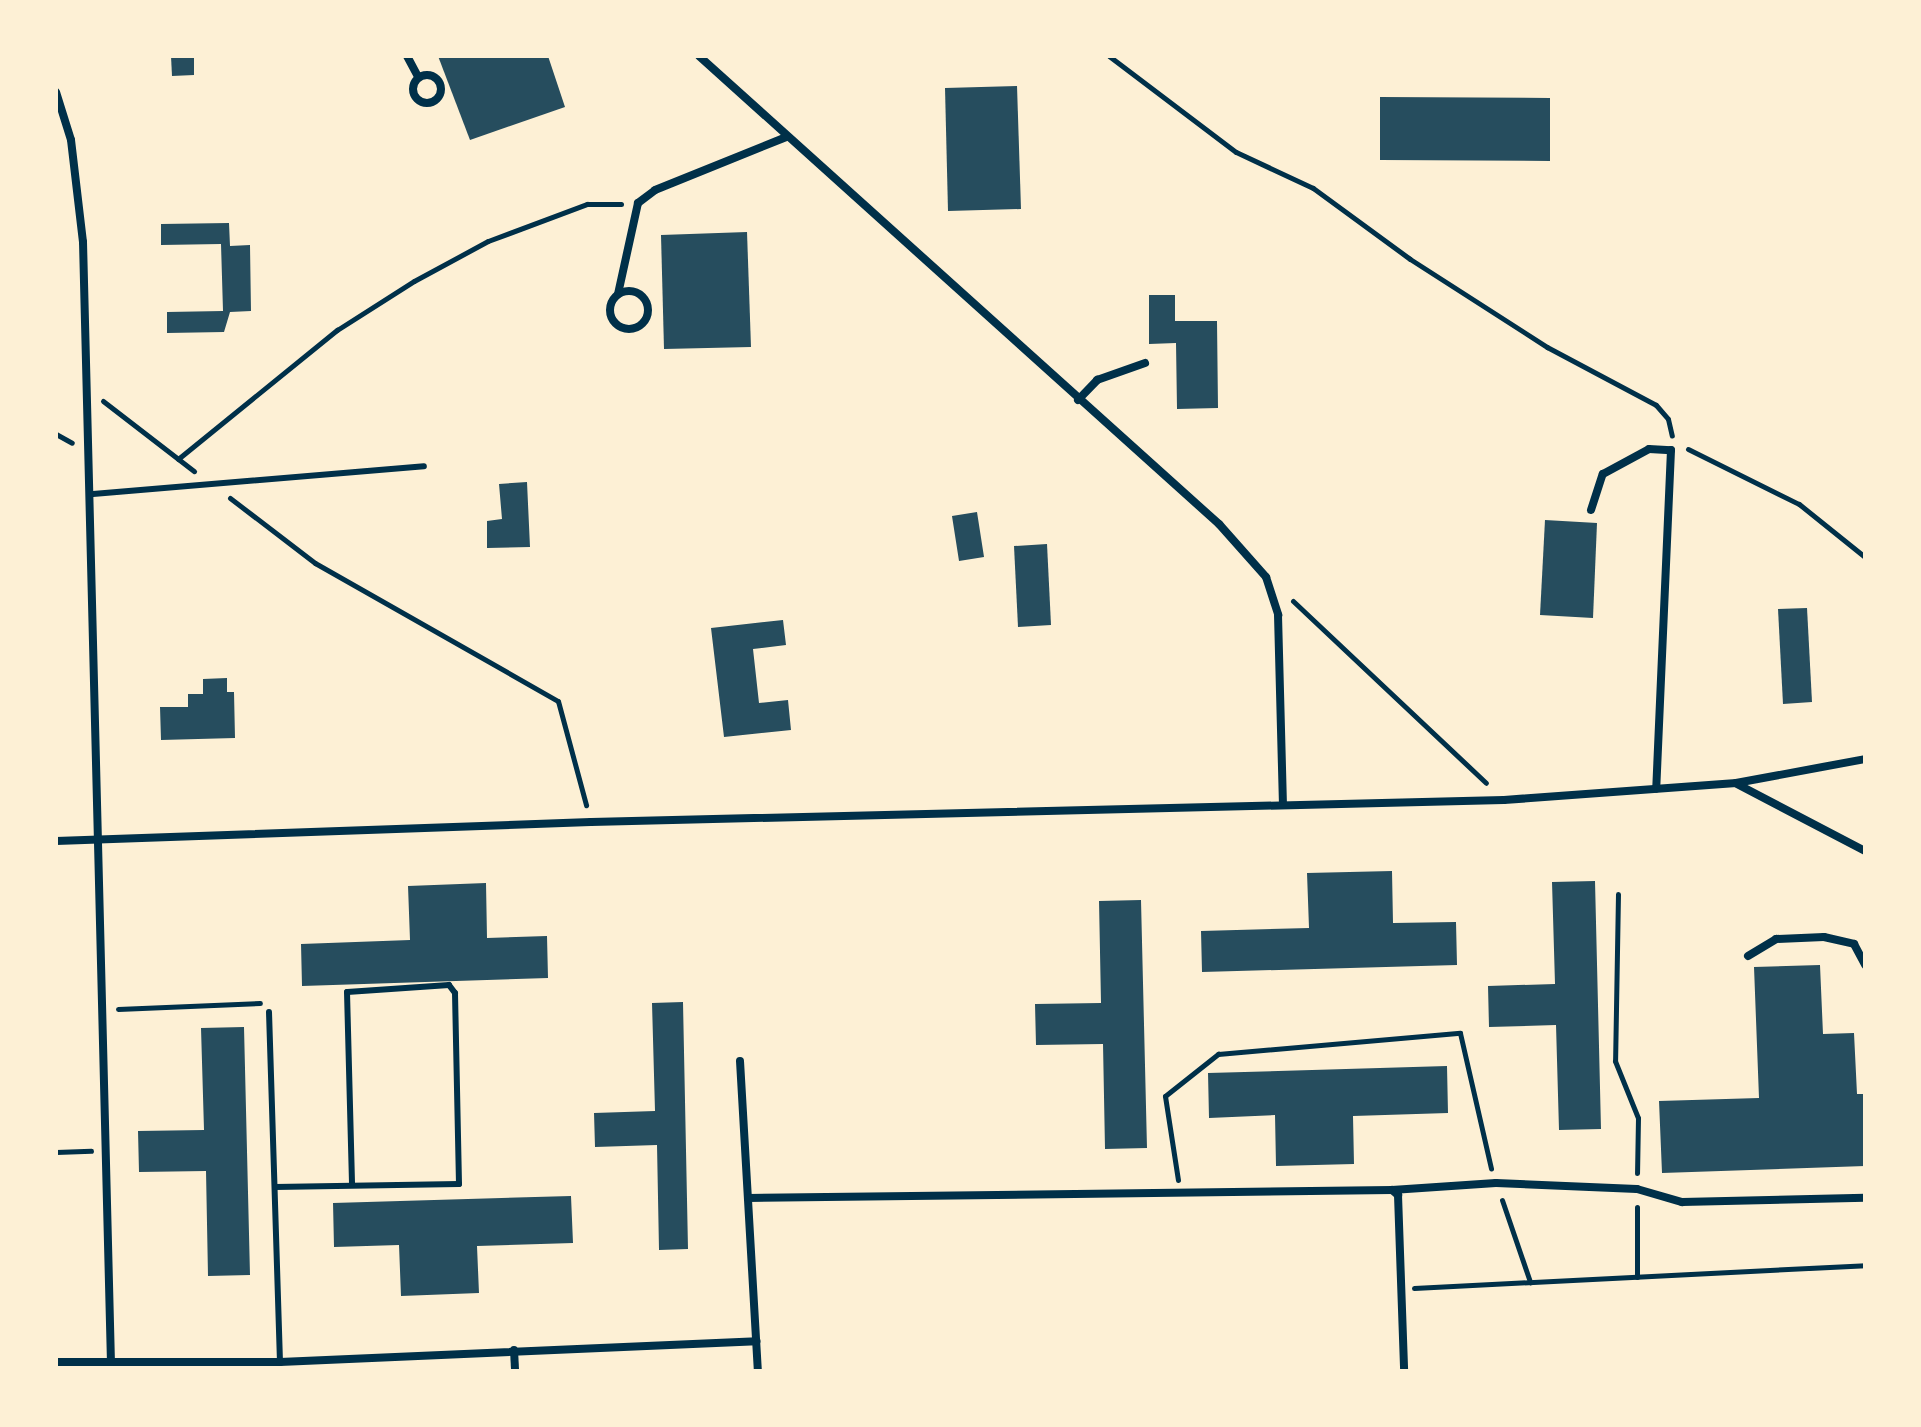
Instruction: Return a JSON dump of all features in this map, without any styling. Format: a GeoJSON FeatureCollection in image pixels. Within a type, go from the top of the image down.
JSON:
{"type":"FeatureCollection","features":[{"type":"Feature","properties":{"kind":"street"},"geometry":{"type":"LineString","coordinates":[[407,56],[418,77]]}},
{"type":"Feature","properties":{"kind":"street"},"geometry":{"type":"LineString","coordinates":[[699,56],[1219,524],[1266,577],[1278,615],[1283,802]]}},
{"type":"Feature","properties":{"kind":"street"},"geometry":{"type":"LineString","coordinates":[[56,92],[71,140],[83,242],[93,494],[95,840],[111,1361]]}},
{"type":"Feature","properties":{"kind":"street"},"geometry":{"type":"LineString","coordinates":[[618,294],[632,291],[645,300],[647,314],[639,327],[625,329],[612,321],[610,306],[618,294],[638,203],[655,190],[786,137]]}},
{"type":"Feature","properties":{"kind":"street"},"geometry":{"type":"LineString","coordinates":[[1078,400],[1097,380],[1145,363]]}},
{"type":"Feature","properties":{"kind":"street"},"geometry":{"type":"LineString","coordinates":[[1591,510],[1603,474],[1649,449],[1671,450],[1656,789]]}},
{"type":"Feature","properties":{"kind":"street"},"geometry":{"type":"LineString","coordinates":[[56,841],[1283,802],[1504,800],[1736,783],[1865,759]]}},
{"type":"Feature","properties":{"kind":"street"},"geometry":{"type":"LineString","coordinates":[[1736,783],[1865,851]]}},
{"type":"Feature","properties":{"kind":"street"},"geometry":{"type":"LineString","coordinates":[[1748,956],[1776,939],[1824,937],[1854,944],[1865,965]]}},
{"type":"Feature","properties":{"kind":"street"},"geometry":{"type":"LineString","coordinates":[[740,1061],[758,1371]]}},
{"type":"Feature","properties":{"kind":"street"},"geometry":{"type":"LineString","coordinates":[[748,1198],[1179,1190],[1392,1190],[1496,1183],[1637,1189],[1682,1202],[1865,1198]]}},
{"type":"Feature","properties":{"kind":"street"},"geometry":{"type":"LineString","coordinates":[[1392,1190],[1398,1195],[1404,1371]]}},
{"type":"Feature","properties":{"kind":"street"},"geometry":{"type":"LineString","coordinates":[[56,1362],[280,1362],[757,1341]]}},
{"type":"Feature","properties":{"kind":"street"},"geometry":{"type":"LineString","coordinates":[[514,1350],[515,1371]]}},
{"type":"Feature","properties":{"kind":"lane"},"geometry":{"type":"LineString","coordinates":[[93,494],[424,466]]}},
{"type":"Feature","properties":{"kind":"lane"},"geometry":{"type":"LineString","coordinates":[[275,1187],[459,1184],[455,993],[449,985],[347,992],[352,1185]]}},
{"type":"Feature","properties":{"kind":"lane"},"geometry":{"type":"LineString","coordinates":[[269,1012],[280,1362]]}},
{"type":"Feature","properties":{"kind":"path"},"geometry":{"type":"LineString","coordinates":[[1109,56],[1236,152],[1313,188],[1410,259],[1547,347],[1656,405],[1668,419],[1671,450],[1693,449],[1765,485],[1839,531],[1865,557]]}},
{"type":"Feature","properties":{"kind":"path"},"geometry":{"type":"LineString","coordinates":[[178,459],[337,330],[414,281],[488,241],[587,204],[638,203]]}},
{"type":"Feature","properties":{"kind":"path"},"geometry":{"type":"LineString","coordinates":[[88,390],[315,563],[558,701],[591,822]]}},
{"type":"Feature","properties":{"kind":"path"},"geometry":{"type":"LineString","coordinates":[[1266,577],[1504,800]]}},
{"type":"Feature","properties":{"kind":"path"},"geometry":{"type":"LineString","coordinates":[[1618,894],[1615,1061],[1638,1118],[1637,1277]]}},
{"type":"Feature","properties":{"kind":"path"},"geometry":{"type":"LineString","coordinates":[[101,1010],[255,1002],[269,1012]]}},
{"type":"Feature","properties":{"kind":"path"},"geometry":{"type":"LineString","coordinates":[[1179,1190],[1165,1096],[1218,1054],[1460,1033],[1480,1136],[1530,1282]]}},
{"type":"Feature","properties":{"kind":"path"},"geometry":{"type":"LineString","coordinates":[[56,1152],[106,1151]]}},
{"type":"Feature","properties":{"kind":"path"},"geometry":{"type":"LineString","coordinates":[[1401,1289],[1865,1265]]}},
{"type":"Feature","properties":{"kind":"building"},"geometry":{"type":"Polygon","coordinates":[[[171,56],[194,56],[194,75],[172,76],[171,56]]]}},
{"type":"Feature","properties":{"kind":"building"},"geometry":{"type":"Polygon","coordinates":[[[438,56],[548,56],[565,107],[470,140],[438,56]]]}},
{"type":"Feature","properties":{"kind":"building"},"geometry":{"type":"Polygon","coordinates":[[[1017,86],[1021,209],[948,211],[945,88],[1017,86]]]}},
{"type":"Feature","properties":{"kind":"building"},"geometry":{"type":"Polygon","coordinates":[[[1380,97],[1550,98],[1550,161],[1380,160],[1380,97]]]}},
{"type":"Feature","properties":{"kind":"building"},"geometry":{"type":"Polygon","coordinates":[[[229,223],[230,246],[250,245],[251,311],[230,312],[224,332],[167,333],[167,312],[223,311],[221,244],[161,245],[161,224],[229,223]]]}},
{"type":"Feature","properties":{"kind":"building"},"geometry":{"type":"Polygon","coordinates":[[[747,232],[751,347],[664,349],[661,235],[747,232]]]}},
{"type":"Feature","properties":{"kind":"building"},"geometry":{"type":"Polygon","coordinates":[[[1149,295],[1175,295],[1175,321],[1217,321],[1218,408],[1177,409],[1176,343],[1149,344],[1149,295]]]}},
{"type":"Feature","properties":{"kind":"building"},"geometry":{"type":"Polygon","coordinates":[[[527,482],[530,547],[487,548],[487,521],[502,519],[499,484],[527,482]]]}},
{"type":"Feature","properties":{"kind":"building"},"geometry":{"type":"Polygon","coordinates":[[[977,512],[984,557],[959,561],[952,516],[977,512]]]}},
{"type":"Feature","properties":{"kind":"building"},"geometry":{"type":"Polygon","coordinates":[[[1545,520],[1597,523],[1593,618],[1540,615],[1545,520]]]}},
{"type":"Feature","properties":{"kind":"building"},"geometry":{"type":"Polygon","coordinates":[[[1047,544],[1051,625],[1018,627],[1014,546],[1047,544]]]}},
{"type":"Feature","properties":{"kind":"building"},"geometry":{"type":"Polygon","coordinates":[[[1807,608],[1812,702],[1783,704],[1778,609],[1807,608]]]}},
{"type":"Feature","properties":{"kind":"building"},"geometry":{"type":"Polygon","coordinates":[[[783,620],[786,645],[753,649],[759,703],[788,700],[791,730],[724,737],[711,628],[783,620]]]}},
{"type":"Feature","properties":{"kind":"building"},"geometry":{"type":"Polygon","coordinates":[[[227,678],[227,692],[234,692],[235,738],[161,740],[160,707],[188,707],[188,694],[203,694],[203,679],[227,678]]]}},
{"type":"Feature","properties":{"kind":"building"},"geometry":{"type":"Polygon","coordinates":[[[1392,871],[1393,923],[1456,922],[1457,965],[1202,972],[1201,931],[1309,928],[1307,873],[1392,871]]]}},
{"type":"Feature","properties":{"kind":"building"},"geometry":{"type":"Polygon","coordinates":[[[1595,881],[1601,1129],[1559,1130],[1556,1025],[1489,1027],[1488,986],[1555,984],[1552,882],[1595,881]]]}},
{"type":"Feature","properties":{"kind":"building"},"geometry":{"type":"Polygon","coordinates":[[[486,883],[487,938],[547,936],[548,978],[302,986],[301,944],[410,940],[408,886],[486,883]]]}},
{"type":"Feature","properties":{"kind":"building"},"geometry":{"type":"Polygon","coordinates":[[[1141,900],[1147,1148],[1105,1149],[1103,1044],[1036,1045],[1035,1004],[1101,1003],[1099,901],[1141,900]]]}},
{"type":"Feature","properties":{"kind":"building"},"geometry":{"type":"Polygon","coordinates":[[[1820,965],[1823,1034],[1854,1033],[1857,1094],[1865,1094],[1865,1166],[1662,1173],[1659,1101],[1759,1098],[1754,967],[1820,965]]]}},
{"type":"Feature","properties":{"kind":"building"},"geometry":{"type":"Polygon","coordinates":[[[683,1002],[688,1249],[659,1250],[657,1145],[595,1147],[594,1113],[655,1111],[652,1003],[683,1002]]]}},
{"type":"Feature","properties":{"kind":"building"},"geometry":{"type":"Polygon","coordinates":[[[244,1027],[250,1275],[208,1276],[206,1171],[139,1172],[138,1131],[204,1130],[201,1028],[244,1027]]]}},
{"type":"Feature","properties":{"kind":"building"},"geometry":{"type":"Polygon","coordinates":[[[1447,1066],[1448,1113],[1353,1116],[1354,1164],[1276,1166],[1275,1115],[1209,1118],[1208,1073],[1447,1066]]]}},
{"type":"Feature","properties":{"kind":"building"},"geometry":{"type":"Polygon","coordinates":[[[571,1196],[573,1243],[477,1246],[479,1293],[401,1296],[399,1245],[334,1247],[333,1203],[571,1196]]]}}]}
